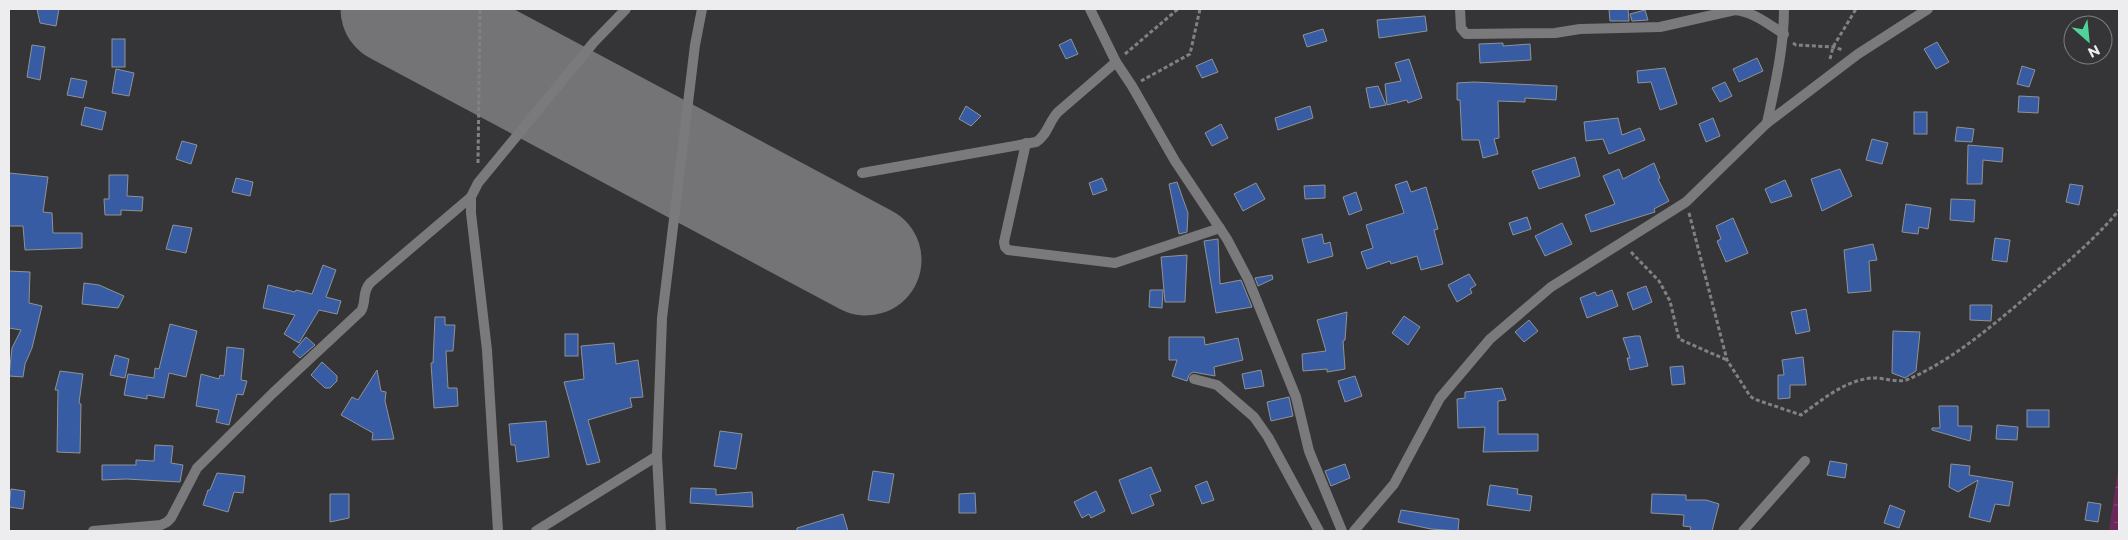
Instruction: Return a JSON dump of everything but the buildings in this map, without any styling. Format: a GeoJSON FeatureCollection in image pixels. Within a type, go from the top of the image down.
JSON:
{"type":"FeatureCollection","features":[{"type":"Feature","properties":{"kind":"street"},"geometry":{"type":"LineString","coordinates":[[93,531],[161,525],[167,522],[171,518],[197,468],[273,392],[361,311],[364,291],[370,284],[471,197],[478,183],[594,42],[626,9]]}},
{"type":"Feature","properties":{"kind":"street"},"geometry":{"type":"LineString","coordinates":[[662,531],[657,456],[662,318],[695,45],[702,9]]}},
{"type":"Feature","properties":{"kind":"street"},"geometry":{"type":"LineString","coordinates":[[1090,9],[1116,62],[1175,160],[1220,228],[1248,279],[1296,397],[1309,451],[1342,531]]}},
{"type":"Feature","properties":{"kind":"street"},"geometry":{"type":"LineString","coordinates":[[1460,9],[1461,28],[1466,34],[1555,33],[1580,29],[1660,27],[1735,10],[1753,14],[1784,34]]}},
{"type":"Feature","properties":{"kind":"street"},"geometry":{"type":"LineString","coordinates":[[1767,123],[1784,34],[1784,9]]}},
{"type":"Feature","properties":{"kind":"street"},"geometry":{"type":"LineString","coordinates":[[1354,531],[1394,484],[1440,398],[1483,346],[1551,287],[1686,202],[1767,123],[1858,54],[1928,9]]}},
{"type":"Feature","properties":{"kind":"street"},"geometry":{"type":"LineString","coordinates":[[862,173],[1040,140],[1058,112],[1116,62]]}},
{"type":"Feature","properties":{"kind":"street"},"geometry":{"type":"LineString","coordinates":[[1026,143],[1004,242],[1005,248],[1008,250],[1116,263],[1220,228]]}},
{"type":"Feature","properties":{"kind":"street"},"geometry":{"type":"LineString","coordinates":[[471,197],[471,213],[487,350],[498,531]]}},
{"type":"Feature","properties":{"kind":"street"},"geometry":{"type":"LineString","coordinates":[[1194,379],[1217,385],[1254,417],[1268,437],[1319,531]]}},
{"type":"Feature","properties":{"kind":"street"},"geometry":{"type":"LineString","coordinates":[[536,531],[657,456]]}},
{"type":"Feature","properties":{"kind":"street"},"geometry":{"type":"LineString","coordinates":[[1743,531],[1806,461]]}},
{"type":"Feature","properties":{"kind":"path"},"geometry":{"type":"LineString","coordinates":[[478,183],[480,9]]}},
{"type":"Feature","properties":{"kind":"path"},"geometry":{"type":"LineString","coordinates":[[1116,62],[1178,9]]}},
{"type":"Feature","properties":{"kind":"path"},"geometry":{"type":"LineString","coordinates":[[1132,86],[1190,54],[1200,9]]}},
{"type":"Feature","properties":{"kind":"path"},"geometry":{"type":"LineString","coordinates":[[1817,84],[1828,67],[1833,47],[1856,9]]}},
{"type":"Feature","properties":{"kind":"path"},"geometry":{"type":"LineString","coordinates":[[1784,34],[1796,45],[1833,47],[1858,54]]}},
{"type":"Feature","properties":{"kind":"path"},"geometry":{"type":"LineString","coordinates":[[1686,202],[1727,360],[1750,396],[1754,399],[1801,415],[1837,390],[1855,381],[1872,378],[1906,380],[1923,372],[1990,328],[2086,246],[2100,233],[2119,210]]}},
{"type":"Feature","properties":{"kind":"path"},"geometry":{"type":"LineString","coordinates":[[1622,242],[1659,281],[1670,301],[1679,339],[1727,360]]}},
{"type":"Feature","properties":{"kind":"green space"},"geometry":{"type":"Polygon","coordinates":[[[2119,463],[2119,531],[2109,531],[2119,463]]]}},
{"type":"Feature","properties":{"kind":"runway"},"geometry":{"type":"LineString","coordinates":[[396,9],[866,260]]}}]}
